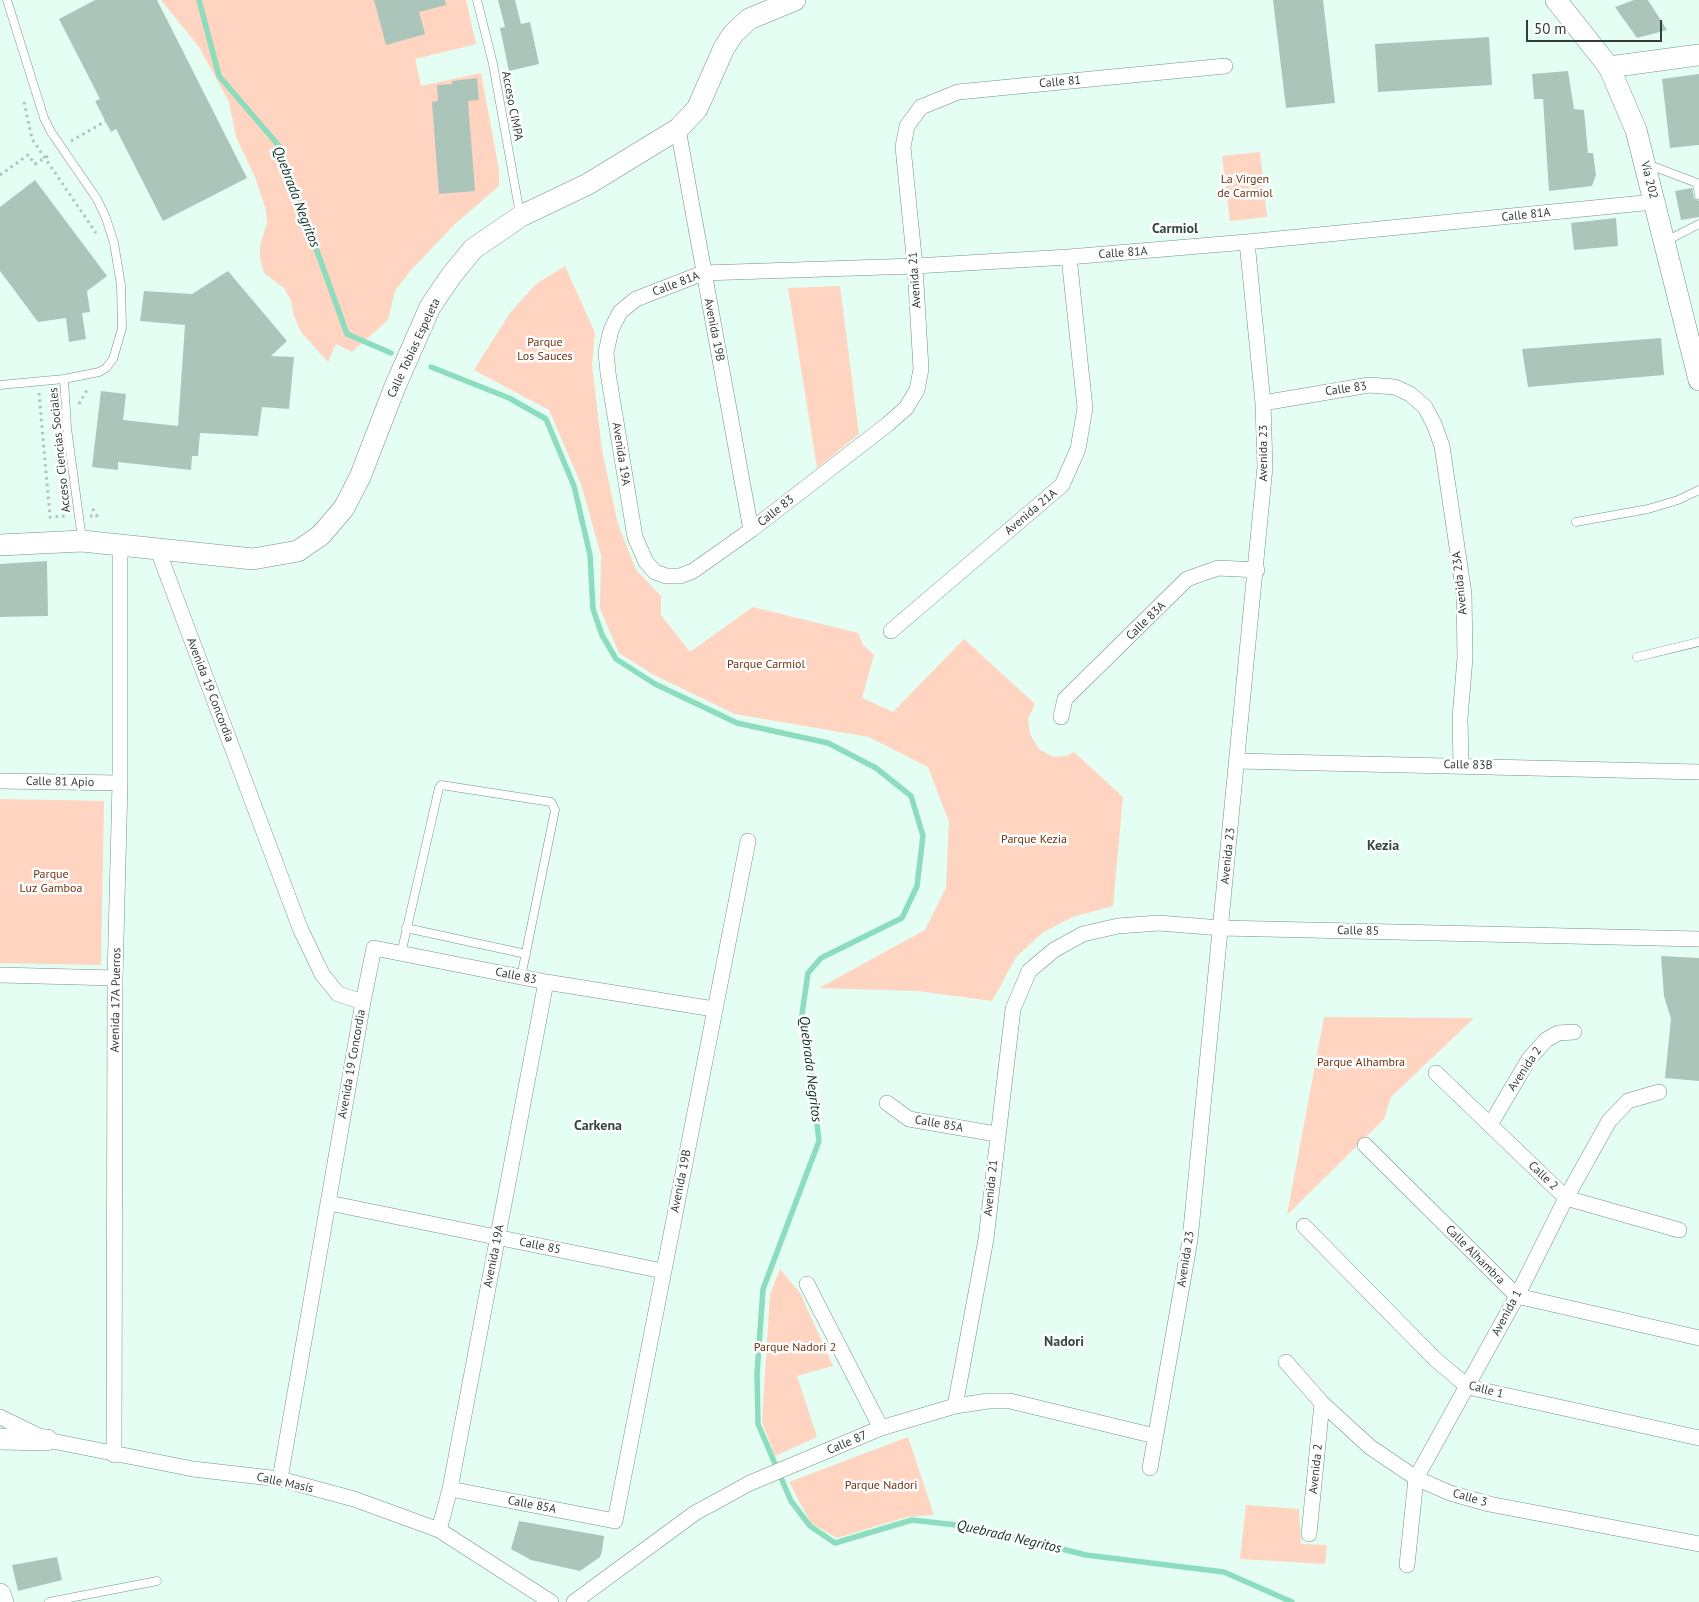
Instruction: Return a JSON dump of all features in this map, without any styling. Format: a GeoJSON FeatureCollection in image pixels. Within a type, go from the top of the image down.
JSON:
{"type":"FeatureCollection","features":[{"type":"Feature","properties":{"kind":"street","name":"Calle Tobías Espeleta"},"geometry":{"type":"LineString","coordinates":[[0,544],[82,541],[253,559],[298,550],[320,535],[344,508],[360,477],[394,389],[430,307],[451,276],[474,249],[520,216],[588,184],[678,129],[697,109],[732,34],[749,19],[795,0]]}},
{"type":"Feature","properties":{"kind":"street","name":"Vía 202"},"geometry":{"type":"LineString","coordinates":[[1556,0],[1609,67],[1636,130],[1699,380]]}},
{"type":"Feature","properties":{"kind":"street"},"geometry":{"type":"LineString","coordinates":[[1609,67],[1699,55]]}},
{"type":"Feature","properties":{"kind":"street","name":"Calle 81"},"geometry":{"type":"LineString","coordinates":[[907,126],[920,107],[958,92],[1225,66]]}},
{"type":"Feature","properties":{"kind":"street","name":"Avenida 21"},"geometry":{"type":"LineString","coordinates":[[888,424],[906,408],[917,390],[921,369],[903,147],[907,126]]}},
{"type":"Feature","properties":{"kind":"street","name":"Avenida 19B"},"geometry":{"type":"LineString","coordinates":[[678,129],[751,530]]}},
{"type":"Feature","properties":{"kind":"street","name":"Calle 81A"},"geometry":{"type":"LineString","coordinates":[[611,330],[620,312],[636,299],[703,273],[914,266],[1069,257],[1247,242],[1654,202]]}},
{"type":"Feature","properties":{"kind":"street","name":"Avenida 23"},"geometry":{"type":"LineString","coordinates":[[1150,1468],[1190,1240],[1257,570],[1265,467],[1263,403],[1247,242]]}},
{"type":"Feature","properties":{"kind":"street","name":"Avenida 21A"},"geometry":{"type":"LineString","coordinates":[[891,631],[1062,485],[1078,449],[1084,408],[1069,257]]}},
{"type":"Feature","properties":{"kind":"street","name":"Avenida 19A"},"geometry":{"type":"LineString","coordinates":[[611,330],[606,352],[608,374],[635,537],[646,562],[655,572]]}},
{"type":"Feature","properties":{"kind":"street","name":"Calle 83"},"geometry":{"type":"LineString","coordinates":[[1263,403],[1369,385],[1395,387],[1410,394],[1425,407]]}},
{"type":"Feature","properties":{"kind":"street","name":"Avenida 23A"},"geometry":{"type":"LineString","coordinates":[[1425,407],[1442,446],[1464,594],[1465,658],[1460,718],[1461,765]]}},
{"type":"Feature","properties":{"kind":"street","name":"Calle 83"},"geometry":{"type":"LineString","coordinates":[[655,572],[666,576],[680,576],[693,571],[751,530],[888,424]]}},
{"type":"Feature","properties":{"kind":"street","name":"Avenida 17A Puerros"},"geometry":{"type":"LineString","coordinates":[[114,1455],[116,978],[120,783],[120,546]]}},
{"type":"Feature","properties":{"kind":"street","name":"Avenida 19 Concordia"},"geometry":{"type":"LineString","coordinates":[[157,548],[300,928],[322,974],[338,994],[363,1002],[280,1479]]}},
{"type":"Feature","properties":{"kind":"street","name":"Calle 83A"},"geometry":{"type":"LineString","coordinates":[[1061,717],[1065,699],[1187,579],[1218,568],[1257,570]]}},
{"type":"Feature","properties":{"kind":"street","name":"Calle 83B"},"geometry":{"type":"LineString","coordinates":[[1237,761],[1699,772]]}},
{"type":"Feature","properties":{"kind":"street","name":"Calle 81 Apio"},"geometry":{"type":"LineString","coordinates":[[0,780],[120,783]]}},
{"type":"Feature","properties":{"kind":"street","name":"Avenida 19B"},"geometry":{"type":"LineString","coordinates":[[615,1521],[748,841]]}},
{"type":"Feature","properties":{"kind":"street","name":"Calle 85"},"geometry":{"type":"LineString","coordinates":[[1029,971],[1054,950],[1083,934],[1118,926],[1159,923],[1221,928],[1699,940]]}},
{"type":"Feature","properties":{"kind":"street","name":"Calle 83"},"geometry":{"type":"LineString","coordinates":[[363,1002],[374,948],[546,982],[714,1009]]}},
{"type":"Feature","properties":{"kind":"street","name":"Avenida 21"},"geometry":{"type":"LineString","coordinates":[[955,1406],[986,1239],[996,1134],[1013,1009],[1029,971]]}},
{"type":"Feature","properties":{"kind":"street"},"geometry":{"type":"LineString","coordinates":[[0,975],[116,978]]}},
{"type":"Feature","properties":{"kind":"street","name":"Avenida 19A"},"geometry":{"type":"LineString","coordinates":[[439,1530],[450,1489],[546,982]]}},
{"type":"Feature","properties":{"kind":"street","name":"Avenida 2"},"geometry":{"type":"LineString","coordinates":[[1490,1125],[1529,1059],[1546,1040],[1558,1033],[1574,1032]]}},
{"type":"Feature","properties":{"kind":"street","name":"Calle 2"},"geometry":{"type":"LineString","coordinates":[[1436,1073],[1566,1198],[1679,1230]]}},
{"type":"Feature","properties":{"kind":"street","name":"Avenida 1"},"geometry":{"type":"LineString","coordinates":[[1407,1565],[1416,1478],[1468,1387],[1517,1296],[1566,1198],[1609,1121],[1628,1101],[1659,1092]]}},
{"type":"Feature","properties":{"kind":"street","name":"Calle 85A"},"geometry":{"type":"LineString","coordinates":[[887,1103],[909,1119],[996,1134]]}},
{"type":"Feature","properties":{"kind":"street","name":"Calle Alhambra"},"geometry":{"type":"LineString","coordinates":[[1365,1145],[1517,1296]]}},
{"type":"Feature","properties":{"kind":"street","name":"Calle 85"},"geometry":{"type":"LineString","coordinates":[[328,1203],[663,1271]]}},
{"type":"Feature","properties":{"kind":"street","name":"Calle 1"},"geometry":{"type":"LineString","coordinates":[[1304,1226],[1435,1359],[1468,1387],[1699,1438]]}},
{"type":"Feature","properties":{"kind":"street"},"geometry":{"type":"LineString","coordinates":[[807,1284],[881,1428]]}},
{"type":"Feature","properties":{"kind":"street"},"geometry":{"type":"LineString","coordinates":[[1517,1296],[1699,1338]]}},
{"type":"Feature","properties":{"kind":"street","name":"Calle 3"},"geometry":{"type":"LineString","coordinates":[[1286,1362],[1322,1403],[1370,1447],[1416,1478],[1450,1493],[1489,1504],[1699,1544]]}},
{"type":"Feature","properties":{"kind":"street","name":"Calle 87"},"geometry":{"type":"LineString","coordinates":[[574,1602],[695,1513],[750,1483],[881,1428],[955,1406],[988,1400],[1010,1401],[1155,1436]]}},
{"type":"Feature","properties":{"kind":"street","name":"Avenida 2"},"geometry":{"type":"LineString","coordinates":[[1309,1534],[1322,1403]]}},
{"type":"Feature","properties":{"kind":"street","name":"Calle Masís"},"geometry":{"type":"LineString","coordinates":[[0,1417],[47,1440],[114,1455],[193,1469],[280,1479],[354,1500],[439,1530],[551,1602]]}},
{"type":"Feature","properties":{"kind":"street"},"geometry":{"type":"LineString","coordinates":[[0,1439],[47,1440]]}},
{"type":"Feature","properties":{"kind":"street","name":"Calle 85A"},"geometry":{"type":"LineString","coordinates":[[450,1489],[615,1521]]}},
{"type":"Feature","properties":{"kind":"street"},"geometry":{"type":"LineString","coordinates":[[0,1594],[3,1602]]}},
{"type":"Feature","properties":{"kind":"lane","name":"Acceso Ciencias Sociales"},"geometry":{"type":"LineString","coordinates":[[7,0],[44,118],[51,132],[97,199],[106,218],[114,244],[123,306],[118,346],[106,368],[90,375],[64,379],[67,428],[82,541]]}},
{"type":"Feature","properties":{"kind":"lane","name":"Acceso CIMPA"},"geometry":{"type":"LineString","coordinates":[[477,0],[493,64],[520,216]]}},
{"type":"Feature","properties":{"kind":"lane"},"geometry":{"type":"LineString","coordinates":[[1644,163],[1697,183],[1699,195]]}},
{"type":"Feature","properties":{"kind":"lane"},"geometry":{"type":"LineString","coordinates":[[1664,242],[1699,224]]}},
{"type":"Feature","properties":{"kind":"lane"},"geometry":{"type":"LineString","coordinates":[[0,385],[64,379]]}},
{"type":"Feature","properties":{"kind":"lane"},"geometry":{"type":"LineString","coordinates":[[1576,522],[1648,509],[1678,500],[1699,490]]}},
{"type":"Feature","properties":{"kind":"lane"},"geometry":{"type":"LineString","coordinates":[[1637,657],[1699,642]]}},
{"type":"Feature","properties":{"kind":"lane"},"geometry":{"type":"LineString","coordinates":[[401,954],[441,785],[551,802],[555,810],[521,977]]}},
{"type":"Feature","properties":{"kind":"lane"},"geometry":{"type":"LineString","coordinates":[[406,928],[526,954]]}},
{"type":"Feature","properties":{"kind":"lane"},"geometry":{"type":"LineString","coordinates":[[49,1602],[157,1581]]}},
{"type":"Feature","properties":{"kind":"path"},"geometry":{"type":"LineString","coordinates":[[78,148],[74,140],[106,121]]}},
{"type":"Feature","properties":{"kind":"path"},"geometry":{"type":"LineString","coordinates":[[0,175],[28,155],[35,164],[62,146]]}},
{"type":"Feature","properties":{"kind":"path"},"geometry":{"type":"LineString","coordinates":[[45,158],[98,237]]}},
{"type":"Feature","properties":{"kind":"path"},"geometry":{"type":"LineString","coordinates":[[39,381],[50,517],[97,516],[88,500]]}},
{"type":"Feature","properties":{"kind":"path"},"geometry":{"type":"LineString","coordinates":[[79,413],[81,398],[91,386]]}},
{"type":"Feature","properties":{"kind":"green space"},"geometry":{"type":"Polygon","coordinates":[[[161,0],[466,0],[476,44],[415,59],[421,86],[481,73],[499,170],[499,186],[455,224],[411,270],[395,291],[388,320],[352,352],[336,344],[328,362],[301,332],[294,316],[291,301],[284,288],[264,273],[260,258],[260,246],[267,223],[266,210],[255,177],[236,137],[229,102],[199,47],[161,0]]]}},
{"type":"Feature","properties":{"kind":"green space","name":"La Virgen de Carmiol"},"geometry":{"type":"Polygon","coordinates":[[[1260,152],[1267,217],[1230,221],[1222,156],[1260,152]]]}},
{"type":"Feature","properties":{"kind":"green space"},"geometry":{"type":"Polygon","coordinates":[[[565,266],[595,333],[592,365],[602,450],[618,524],[636,570],[661,596],[661,615],[690,652],[753,607],[858,633],[863,645],[874,655],[862,698],[893,712],[964,639],[1035,704],[1028,719],[1030,734],[1039,749],[1053,757],[1066,756],[1074,752],[1123,797],[1113,906],[1072,917],[1042,933],[1016,957],[992,1001],[918,991],[819,988],[925,930],[946,888],[949,822],[928,767],[869,737],[735,714],[654,675],[619,653],[600,609],[601,555],[581,484],[549,410],[474,370],[510,313],[536,284],[565,266]]]}},
{"type":"Feature","properties":{"kind":"green space"},"geometry":{"type":"Polygon","coordinates":[[[840,286],[859,434],[817,468],[788,288],[840,286]]]}},
{"type":"Feature","properties":{"kind":"green space","name":"Parque Luz Gamboa"},"geometry":{"type":"Polygon","coordinates":[[[0,799],[104,801],[101,965],[0,963],[0,799]]]}},
{"type":"Feature","properties":{"kind":"green space","name":"Parque Alhambra"},"geometry":{"type":"Polygon","coordinates":[[[1324,1017],[1474,1018],[1391,1097],[1384,1119],[1287,1215],[1324,1017]]]}},
{"type":"Feature","properties":{"kind":"green space","name":"Parque Nadori 2"},"geometry":{"type":"Polygon","coordinates":[[[780,1269],[800,1293],[833,1366],[797,1376],[817,1437],[775,1456],[762,1422],[770,1294],[780,1269]]]}},
{"type":"Feature","properties":{"kind":"green space","name":"Parque Nadori"},"geometry":{"type":"Polygon","coordinates":[[[908,1437],[934,1515],[907,1517],[837,1538],[811,1523],[789,1482],[908,1437]]]}},
{"type":"Feature","properties":{"kind":"green space"},"geometry":{"type":"Polygon","coordinates":[[[1246,1505],[1299,1509],[1301,1544],[1327,1545],[1325,1564],[1240,1559],[1246,1505]]]}},
{"type":"Feature","properties":{"kind":"building"},"geometry":{"type":"Polygon","coordinates":[[[95,0],[157,0],[247,178],[163,221],[116,129],[111,132],[95,101],[100,99],[59,19],[95,0]]]}},
{"type":"Feature","properties":{"kind":"building"},"geometry":{"type":"Polygon","coordinates":[[[374,0],[445,0],[446,5],[419,12],[425,34],[386,45],[374,0]]]}},
{"type":"Feature","properties":{"kind":"building"},"geometry":{"type":"Polygon","coordinates":[[[498,0],[515,0],[521,24],[530,22],[539,64],[509,71],[500,28],[505,27],[498,0]]]}},
{"type":"Feature","properties":{"kind":"building"},"geometry":{"type":"Polygon","coordinates":[[[1273,0],[1323,0],[1335,103],[1286,108],[1273,0]]]}},
{"type":"Feature","properties":{"kind":"building"},"geometry":{"type":"Polygon","coordinates":[[[1634,0],[1648,0],[1667,30],[1637,38],[1615,7],[1634,0]]]}},
{"type":"Feature","properties":{"kind":"building"},"geometry":{"type":"Polygon","coordinates":[[[1489,37],[1492,85],[1378,92],[1375,44],[1489,37]]]}},
{"type":"Feature","properties":{"kind":"building"},"geometry":{"type":"Polygon","coordinates":[[[1568,71],[1574,109],[1584,110],[1588,153],[1593,153],[1596,175],[1592,186],[1549,191],[1543,99],[1534,99],[1532,74],[1568,71]]]}},
{"type":"Feature","properties":{"kind":"building"},"geometry":{"type":"Polygon","coordinates":[[[1699,74],[1699,145],[1670,148],[1662,79],[1699,74]]]}},
{"type":"Feature","properties":{"kind":"building"},"geometry":{"type":"Polygon","coordinates":[[[477,78],[479,100],[468,101],[475,191],[439,194],[432,102],[438,101],[437,85],[452,84],[452,81],[477,78]]]}},
{"type":"Feature","properties":{"kind":"building"},"geometry":{"type":"Polygon","coordinates":[[[35,180],[107,276],[87,291],[90,312],[82,313],[86,339],[69,342],[66,318],[38,322],[0,271],[0,207],[35,180]]]}},
{"type":"Feature","properties":{"kind":"building"},"geometry":{"type":"Polygon","coordinates":[[[1692,188],[1694,198],[1699,201],[1699,217],[1681,220],[1675,191],[1692,188]]]}},
{"type":"Feature","properties":{"kind":"building"},"geometry":{"type":"Polygon","coordinates":[[[1616,218],[1618,246],[1574,250],[1571,223],[1616,218]]]}},
{"type":"Feature","properties":{"kind":"building"},"geometry":{"type":"Polygon","coordinates":[[[228,271],[287,341],[271,356],[294,357],[289,409],[262,407],[258,436],[200,433],[198,456],[192,456],[191,470],[118,462],[118,470],[92,467],[101,391],[126,394],[123,420],[178,426],[185,325],[140,321],[144,291],[192,294],[228,271]]]}},
{"type":"Feature","properties":{"kind":"building"},"geometry":{"type":"Polygon","coordinates":[[[1661,338],[1664,375],[1528,387],[1522,349],[1661,338]]]}},
{"type":"Feature","properties":{"kind":"building"},"geometry":{"type":"Polygon","coordinates":[[[47,561],[48,616],[0,617],[0,564],[47,561]]]}},
{"type":"Feature","properties":{"kind":"building"},"geometry":{"type":"Polygon","coordinates":[[[1661,956],[1699,958],[1699,1081],[1665,1078],[1671,1019],[1664,996],[1661,956]]]}},
{"type":"Feature","properties":{"kind":"building"},"geometry":{"type":"Polygon","coordinates":[[[519,1521],[604,1536],[600,1557],[580,1571],[531,1560],[511,1549],[519,1521]]]}},
{"type":"Feature","properties":{"kind":"building"},"geometry":{"type":"Polygon","coordinates":[[[57,1557],[62,1580],[18,1591],[12,1565],[57,1557]]]}},
{"type":"Feature","properties":{"kind":"waterway","name":"Quebrada Negritos"},"geometry":{"type":"LineString","coordinates":[[199,0],[219,76],[279,146],[347,334],[391,353]]}},
{"type":"Feature","properties":{"kind":"waterway","name":"Quebrada Negritos"},"geometry":{"type":"LineString","coordinates":[[431,367],[509,398],[546,419],[574,486],[590,555],[593,609],[602,635],[616,659],[655,684],[737,723],[828,743],[876,768],[911,796],[923,836],[917,886],[902,918],[821,958],[808,973],[802,1014],[807,1039],[819,1141],[763,1289],[757,1374],[758,1424],[791,1501],[810,1526],[835,1543],[912,1520],[974,1527],[1086,1555],[1224,1572],[1292,1602]]}},
{"type":"Feature","properties":{"kind":"district","name":"Carmiol"},"geometry":{"type":"Point","coordinates":[1175,229]}},
{"type":"Feature","properties":{"kind":"district","name":"Kezia"},"geometry":{"type":"Point","coordinates":[1383,846]}},
{"type":"Feature","properties":{"kind":"district","name":"Carkena"},"geometry":{"type":"Point","coordinates":[598,1126]}},
{"type":"Feature","properties":{"kind":"district","name":"Nadori"},"geometry":{"type":"Point","coordinates":[1064,1342]}},
{"type":"Feature","properties":{"kind":"park label","name":"Parque Los Sauces"},"geometry":{"type":"Point","coordinates":[545,350]}},
{"type":"Feature","properties":{"kind":"park label","name":"Parque Carmiol"},"geometry":{"type":"Point","coordinates":[766,665]}},
{"type":"Feature","properties":{"kind":"park label","name":"Parque Kezia"},"geometry":{"type":"Point","coordinates":[1034,840]}}]}
